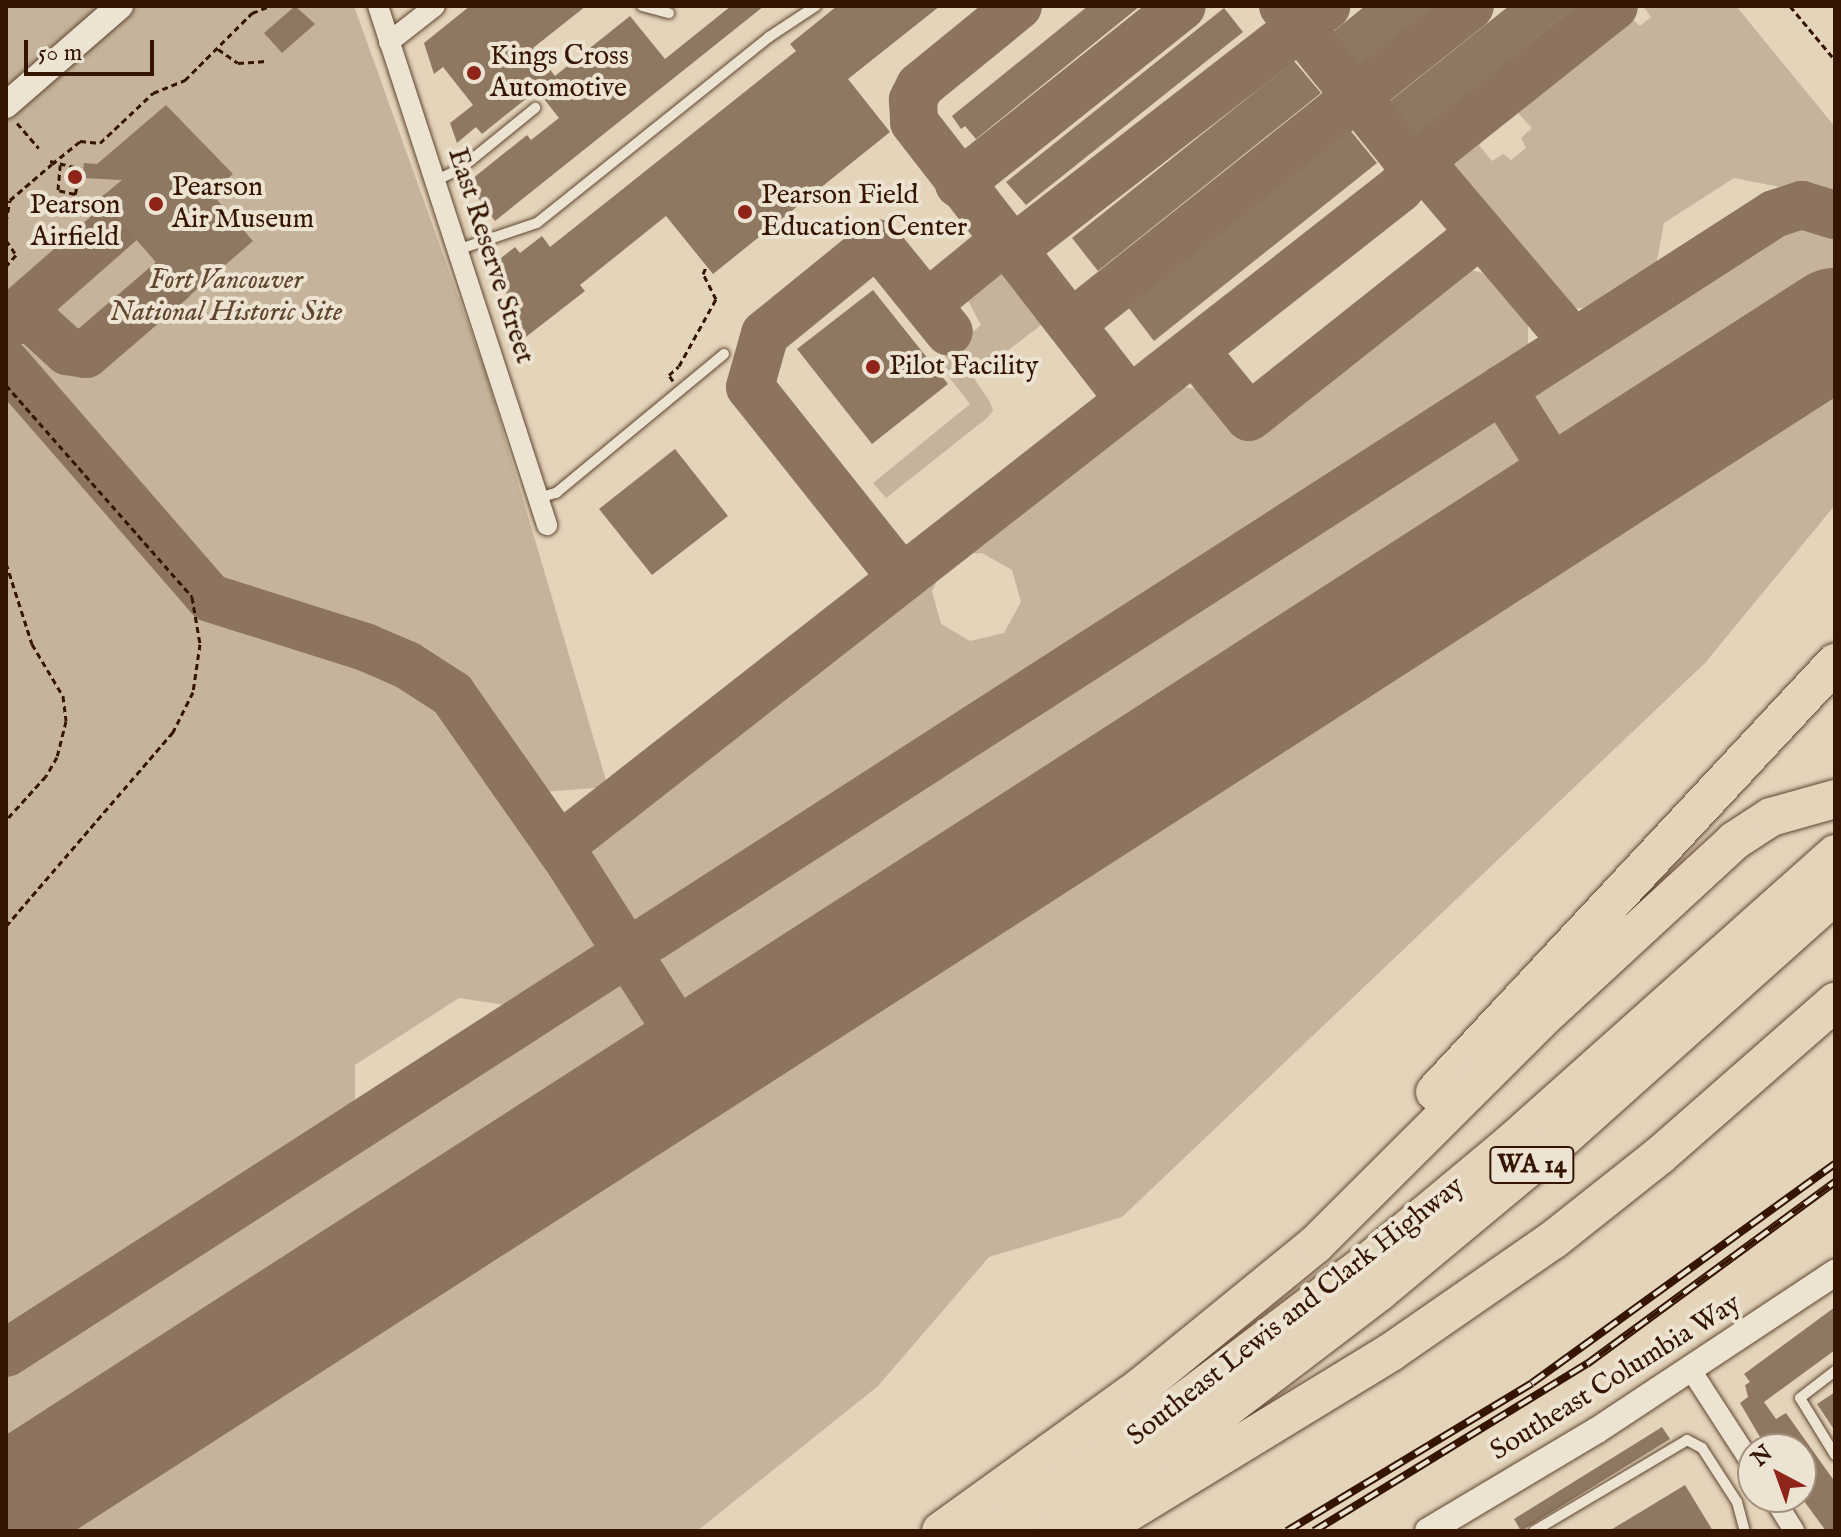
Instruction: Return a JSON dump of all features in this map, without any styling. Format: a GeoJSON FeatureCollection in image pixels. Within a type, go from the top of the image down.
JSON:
{"type":"FeatureCollection","features":[{"type":"Feature","properties":{"kind":"highway"},"geometry":{"type":"LineString","coordinates":[[1208,1332],[1306,1235],[1835,663]]}},
{"type":"Feature","properties":{"kind":"highway"},"geometry":{"type":"LineString","coordinates":[[941,1531],[1043,1460],[1208,1332],[1357,1207],[1549,1012],[1734,841],[1771,817],[1835,799]]}},
{"type":"Feature","properties":{"kind":"highway","name":"Southeast Lewis and Clark Highway"},"geometry":{"type":"LineString","coordinates":[[995,1531],[1167,1414],[1367,1263],[1831,871]]}},
{"type":"Feature","properties":{"kind":"highway","name":"Southeast Lewis and Clark Highway"},"geometry":{"type":"LineString","coordinates":[[1051,1531],[1215,1417],[1390,1283],[1553,1147],[1831,871]]}},
{"type":"Feature","properties":{"kind":"highway"},"geometry":{"type":"LineString","coordinates":[[1098,1531],[1391,1352],[1529,1257],[1659,1156],[1835,1002]]}},
{"type":"Feature","properties":{"kind":"street"},"geometry":{"type":"LineString","coordinates":[[10,113],[120,6]]}},
{"type":"Feature","properties":{"kind":"street","name":"East Reserve Street"},"geometry":{"type":"LineString","coordinates":[[378,6],[460,249],[547,525]]}},
{"type":"Feature","properties":{"kind":"street"},"geometry":{"type":"LineString","coordinates":[[389,42],[435,6]]}},
{"type":"Feature","properties":{"kind":"street","name":"Southeast Columbia Way"},"geometry":{"type":"LineString","coordinates":[[1428,1531],[1691,1370],[1835,1273]]}},
{"type":"Feature","properties":{"kind":"street"},"geometry":{"type":"LineString","coordinates":[[1691,1370],[1737,1441]]}},
{"type":"Feature","properties":{"kind":"street"},"geometry":{"type":"LineString","coordinates":[[1783,1513],[1794,1531]]}},
{"type":"Feature","properties":{"kind":"lane"},"geometry":{"type":"LineString","coordinates":[[642,6],[669,13]]}},
{"type":"Feature","properties":{"kind":"lane"},"geometry":{"type":"LineString","coordinates":[[460,249],[537,223],[769,37],[816,6]]}},
{"type":"Feature","properties":{"kind":"lane"},"geometry":{"type":"LineString","coordinates":[[437,180],[460,169],[535,108]]}},
{"type":"Feature","properties":{"kind":"lane"},"geometry":{"type":"LineString","coordinates":[[538,498],[556,493],[724,354]]}},
{"type":"Feature","properties":{"kind":"lane"},"geometry":{"type":"LineString","coordinates":[[1835,1371],[1800,1398],[1835,1455]]}},
{"type":"Feature","properties":{"kind":"lane"},"geometry":{"type":"LineString","coordinates":[[1534,1531],[1687,1440],[1700,1445],[1723,1481],[1742,1513],[1745,1531]]}},
{"type":"Feature","properties":{"kind":"path"},"geometry":{"type":"LineString","coordinates":[[6,222],[10,200],[51,163],[80,141],[100,143],[153,93],[185,80],[252,13],[270,6]]}},
{"type":"Feature","properties":{"kind":"path"},"geometry":{"type":"LineString","coordinates":[[1790,6],[1835,60]]}},
{"type":"Feature","properties":{"kind":"path"},"geometry":{"type":"LineString","coordinates":[[218,49],[238,63],[266,61]]}},
{"type":"Feature","properties":{"kind":"path"},"geometry":{"type":"LineString","coordinates":[[10,113],[39,148]]}},
{"type":"Feature","properties":{"kind":"path"},"geometry":{"type":"LineString","coordinates":[[51,163],[81,169],[75,194],[58,190],[60,165]]}},
{"type":"Feature","properties":{"kind":"path"},"geometry":{"type":"LineString","coordinates":[[6,240],[16,255],[6,266]]}},
{"type":"Feature","properties":{"kind":"path"},"geometry":{"type":"LineString","coordinates":[[681,390],[669,375],[679,366],[716,299],[703,274],[706,267]]}},
{"type":"Feature","properties":{"kind":"path"},"geometry":{"type":"LineString","coordinates":[[6,385],[192,597],[200,629],[193,692],[173,732],[6,926]]}},
{"type":"Feature","properties":{"kind":"path"},"geometry":{"type":"LineString","coordinates":[[6,563],[32,644],[63,696],[66,721],[57,757],[46,776],[6,820]]}},
{"type":"Feature","properties":{"kind":"green space","name":"Fort Vancouver National Historic Site"},"geometry":{"type":"Polygon","coordinates":[[[6,6],[354,6],[486,374],[608,787],[506,795],[604,950],[600,955],[519,1007],[459,998],[355,1065],[355,1104],[345,1121],[6,1339],[6,6]]]}},
{"type":"Feature","properties":{"kind":"green space"},"geometry":{"type":"Polygon","coordinates":[[[1643,6],[1736,6],[1835,127],[1835,198],[1734,178],[1664,223],[1654,276],[1601,309],[1574,308],[1555,295],[1446,166],[1444,155],[1479,126],[1489,134],[1479,145],[1492,161],[1503,154],[1511,160],[1526,148],[1521,138],[1532,128],[1518,113],[1504,124],[1499,108],[1571,50],[1583,61],[1594,51],[1587,37],[1598,30],[1609,40],[1620,31],[1612,18],[1622,10],[1640,26],[1651,17],[1643,6]]]}},
{"type":"Feature","properties":{"kind":"green space"},"geometry":{"type":"Polygon","coordinates":[[[1805,215],[1835,229],[1833,299],[1572,467],[1541,431],[1527,396],[1532,387],[1785,222],[1805,215]]]}},
{"type":"Feature","properties":{"kind":"green space"},"geometry":{"type":"Polygon","coordinates":[[[988,268],[1006,271],[1045,322],[973,377],[990,402],[993,411],[987,418],[886,498],[873,483],[970,404],[938,363],[981,325],[963,291],[988,268]]]}},
{"type":"Feature","properties":{"kind":"green space"},"geometry":{"type":"Polygon","coordinates":[[[1471,270],[1499,277],[1528,311],[1528,348],[1507,371],[646,926],[632,928],[620,920],[583,863],[580,848],[590,836],[1154,398],[1178,387],[1202,389],[1220,402],[1247,437],[1444,281],[1471,270]],[[982,553],[963,554],[944,566],[932,591],[941,624],[970,641],[1004,633],[1021,602],[1012,570],[982,553]]]}},
{"type":"Feature","properties":{"kind":"green space"},"geometry":{"type":"Polygon","coordinates":[[[1835,355],[1835,505],[1705,663],[1122,1217],[989,1257],[878,1386],[697,1531],[8,1531],[1835,355]]]}},
{"type":"Feature","properties":{"kind":"green space"},"geometry":{"type":"Polygon","coordinates":[[[1497,414],[1526,447],[1543,485],[721,1015],[681,1005],[666,989],[661,955],[680,933],[1459,431],[1497,414]]]}},
{"type":"Feature","properties":{"kind":"green space"},"geometry":{"type":"Polygon","coordinates":[[[621,984],[637,990],[651,1009],[640,1068],[6,1477],[6,1367],[589,991],[621,984]]]}},
{"type":"Feature","properties":{"kind":"building"},"geometry":{"type":"Polygon","coordinates":[[[295,6],[315,24],[282,53],[264,33],[295,6]]]}},
{"type":"Feature","properties":{"kind":"building"},"geometry":{"type":"Polygon","coordinates":[[[470,6],[586,6],[533,48],[555,76],[630,16],[665,59],[731,6],[764,6],[495,221],[467,183],[527,135],[531,140],[559,118],[537,90],[482,134],[476,127],[457,143],[450,123],[473,105],[443,67],[434,74],[424,43],[470,6]]]}},
{"type":"Feature","properties":{"kind":"building"},"geometry":{"type":"Polygon","coordinates":[[[837,6],[940,6],[848,79],[890,132],[713,274],[666,216],[580,285],[585,291],[522,340],[496,262],[515,247],[520,253],[542,236],[550,247],[796,51],[790,44],[837,6]]]}},
{"type":"Feature","properties":{"kind":"building"},"geometry":{"type":"Polygon","coordinates":[[[1088,6],[1140,6],[976,139],[965,126],[961,129],[952,116],[1088,6]]]}},
{"type":"Feature","properties":{"kind":"building"},"geometry":{"type":"Polygon","coordinates":[[[1365,6],[1432,6],[1360,64],[1334,31],[1365,6]]]}},
{"type":"Feature","properties":{"kind":"building"},"geometry":{"type":"Polygon","coordinates":[[[1509,6],[1576,6],[1416,134],[1390,101],[1509,6]]]}},
{"type":"Feature","properties":{"kind":"building"},"geometry":{"type":"Polygon","coordinates":[[[1224,8],[1243,32],[1026,205],[1006,182],[1224,8]]]}},
{"type":"Feature","properties":{"kind":"building"},"geometry":{"type":"Polygon","coordinates":[[[1294,61],[1321,93],[1098,271],[1072,238],[1294,61]]]}},
{"type":"Feature","properties":{"kind":"building","name":"Pearson Air Museum"},"geometry":{"type":"Polygon","coordinates":[[[166,105],[233,174],[211,193],[253,241],[187,298],[100,198],[122,180],[82,178],[84,163],[97,164],[166,105]]]}},
{"type":"Feature","properties":{"kind":"building"},"geometry":{"type":"Polygon","coordinates":[[[1350,130],[1377,163],[1154,341],[1128,307],[1350,130]]]}},
{"type":"Feature","properties":{"kind":"building","name":"Pilot Facility"},"geometry":{"type":"Polygon","coordinates":[[[873,290],[948,384],[872,444],[797,349],[873,290]]]}},
{"type":"Feature","properties":{"kind":"building"},"geometry":{"type":"Polygon","coordinates":[[[675,449],[728,516],[652,575],[599,509],[675,449]]]}},
{"type":"Feature","properties":{"kind":"building"},"geometry":{"type":"Polygon","coordinates":[[[1835,1307],[1835,1350],[1764,1402],[1776,1419],[1786,1413],[1800,1433],[1758,1433],[1740,1403],[1748,1397],[1745,1385],[1750,1382],[1744,1374],[1835,1307]]]}},
{"type":"Feature","properties":{"kind":"building"},"geometry":{"type":"Polygon","coordinates":[[[1835,1392],[1835,1431],[1817,1404],[1835,1392]]]}},
{"type":"Feature","properties":{"kind":"building"},"geometry":{"type":"Polygon","coordinates":[[[1662,1427],[1670,1439],[1521,1531],[1514,1519],[1662,1427]]]}},
{"type":"Feature","properties":{"kind":"building"},"geometry":{"type":"Polygon","coordinates":[[[1817,1457],[1835,1482],[1835,1531],[1826,1531],[1813,1513],[1817,1513],[1817,1457]]]}},
{"type":"Feature","properties":{"kind":"building"},"geometry":{"type":"Polygon","coordinates":[[[1685,1485],[1713,1531],[1609,1531],[1685,1485]]]}},
{"type":"Feature","properties":{"kind":"taxiway"},"geometry":{"type":"LineString","coordinates":[[1018,6],[920,86],[913,100],[914,122],[1130,400],[1399,189],[1437,147],[1614,6]]}},
{"type":"Feature","properties":{"kind":"taxiway"},"geometry":{"type":"LineString","coordinates":[[959,184],[1182,6]]}},
{"type":"Feature","properties":{"kind":"taxiway"},"geometry":{"type":"LineString","coordinates":[[1283,6],[1402,153],[1435,179],[1574,343]]}},
{"type":"Feature","properties":{"kind":"taxiway"},"geometry":{"type":"LineString","coordinates":[[1012,250],[1327,6]]}},
{"type":"Feature","properties":{"kind":"taxiway"},"geometry":{"type":"LineString","coordinates":[[1071,324],[1470,6]]}},
{"type":"Feature","properties":{"kind":"taxiway"},"geometry":{"type":"LineString","coordinates":[[6,1353],[1774,214],[1802,205],[1835,215]]}},
{"type":"Feature","properties":{"kind":"taxiway"},"geometry":{"type":"LineString","coordinates":[[6,323],[120,223]]}},
{"type":"Feature","properties":{"kind":"taxiway"},"geometry":{"type":"LineString","coordinates":[[1195,351],[1249,417],[1481,233]]}},
{"type":"Feature","properties":{"kind":"taxiway"},"geometry":{"type":"LineString","coordinates":[[927,304],[1004,241]]}},
{"type":"Feature","properties":{"kind":"taxiway"},"geometry":{"type":"LineString","coordinates":[[902,578],[750,387],[765,334],[877,243],[949,332]]}},
{"type":"Feature","properties":{"kind":"taxiway"},"geometry":{"type":"LineString","coordinates":[[7,322],[31,318],[67,351],[86,354],[172,280]]}},
{"type":"Feature","properties":{"kind":"taxiway"},"geometry":{"type":"LineString","coordinates":[[6,363],[210,598],[365,647],[407,665],[452,694],[569,861],[696,1060]]}},
{"type":"Feature","properties":{"kind":"taxiway"},"geometry":{"type":"LineString","coordinates":[[1502,389],[1561,482],[1552,508]]}},
{"type":"Feature","properties":{"kind":"taxiway"},"geometry":{"type":"LineString","coordinates":[[559,847],[1130,400]]}},
{"type":"Feature","properties":{"kind":"runway"},"geometry":{"type":"LineString","coordinates":[[6,1505],[1835,327]]}},
{"type":"Feature","properties":{"kind":"railway"},"geometry":{"type":"LineString","coordinates":[[1287,1531],[1532,1383],[1835,1164]]}},
{"type":"Feature","properties":{"kind":"railway"},"geometry":{"type":"LineString","coordinates":[[1314,1531],[1587,1364],[1835,1182]]}},
{"type":"Feature","properties":{"kind":"place","name":"Kings Cross Automotive"},"geometry":{"type":"Point","coordinates":[474,73]}},
{"type":"Feature","properties":{"kind":"place","name":"Pearson Airfield"},"geometry":{"type":"Point","coordinates":[75,177]}},
{"type":"Feature","properties":{"kind":"place","name":"Pearson Air Museum"},"geometry":{"type":"Point","coordinates":[156,204]}},
{"type":"Feature","properties":{"kind":"place","name":"Pearson Field Education Center"},"geometry":{"type":"Point","coordinates":[745,212]}},
{"type":"Feature","properties":{"kind":"place","name":"Pilot Facility"},"geometry":{"type":"Point","coordinates":[873,367]}}]}
